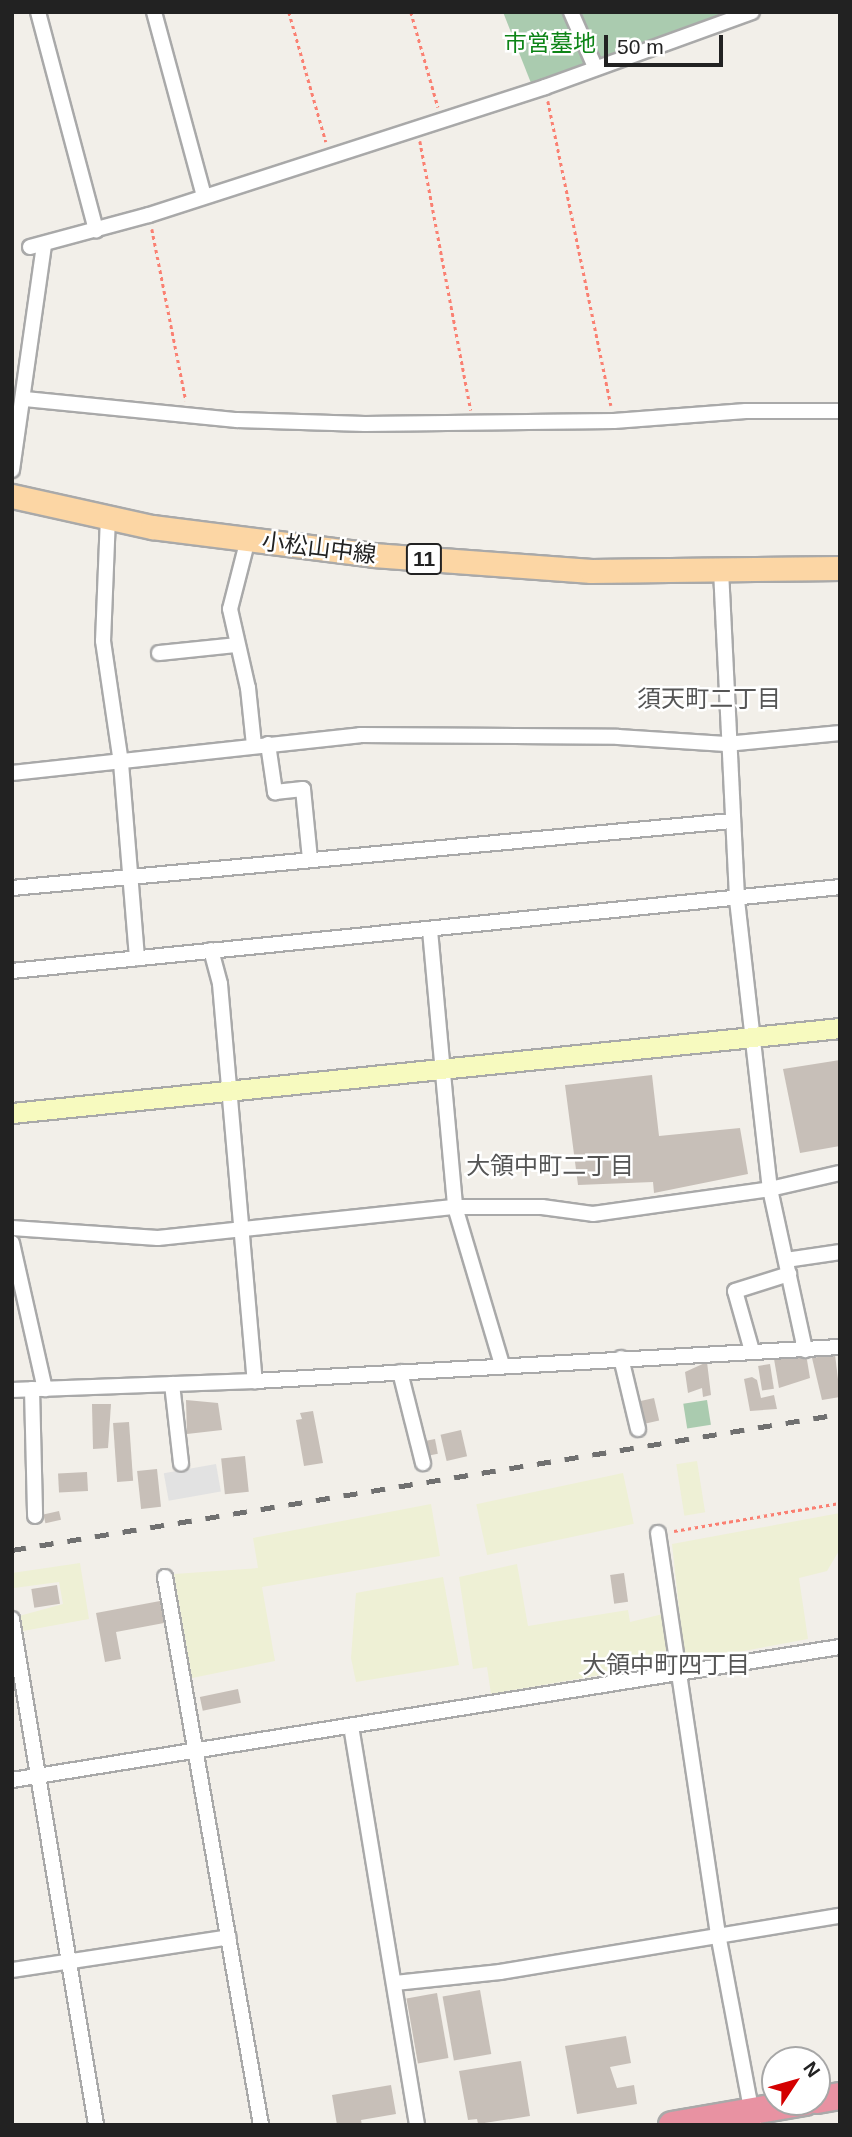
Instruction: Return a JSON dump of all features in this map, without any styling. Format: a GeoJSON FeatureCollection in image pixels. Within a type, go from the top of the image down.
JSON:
{"type":"FeatureCollection","features":[{"type":"Feature","properties":{"kind":"highway"},"geometry":{"type":"LineString","coordinates":[[672,2125],[752,2118]]}},
{"type":"Feature","properties":{"kind":"main road","name":"小松山中線"},"geometry":{"type":"LineString","coordinates":[[12,496],[108,517],[373,555],[591,571],[840,568]]}},
{"type":"Feature","properties":{"kind":"street"},"geometry":{"type":"LineString","coordinates":[[38,12],[96,230]]}},
{"type":"Feature","properties":{"kind":"street"},"geometry":{"type":"LineString","coordinates":[[154,12],[204,195]]}},
{"type":"Feature","properties":{"kind":"street"},"geometry":{"type":"LineString","coordinates":[[571,12],[594,67]]}},
{"type":"Feature","properties":{"kind":"street"},"geometry":{"type":"LineString","coordinates":[[12,470],[25,400],[37,246],[149,215],[204,195],[442,121],[752,12]]}},
{"type":"Feature","properties":{"kind":"street"},"geometry":{"type":"LineString","coordinates":[[25,400],[189,416],[473,423],[614,421],[746,411],[840,411]]}},
{"type":"Feature","properties":{"kind":"street"},"geometry":{"type":"LineString","coordinates":[[108,517],[103,641],[121,763],[128,879],[137,958]]}},
{"type":"Feature","properties":{"kind":"street"},"geometry":{"type":"LineString","coordinates":[[248,539],[230,609],[236,645],[275,792],[303,789],[310,859]]}},
{"type":"Feature","properties":{"kind":"street"},"geometry":{"type":"LineString","coordinates":[[721,570],[726,744],[737,900],[755,1038],[770,1188],[805,1350]]}},
{"type":"Feature","properties":{"kind":"street"},"geometry":{"type":"LineString","coordinates":[[159,653],[236,645]]}},
{"type":"Feature","properties":{"kind":"street"},"geometry":{"type":"LineString","coordinates":[[12,773],[360,735],[618,737],[726,744],[840,733]]}},
{"type":"Feature","properties":{"kind":"street"},"geometry":{"type":"LineString","coordinates":[[12,888],[732,821]]}},
{"type":"Feature","properties":{"kind":"street"},"geometry":{"type":"LineString","coordinates":[[12,971],[737,900],[840,887]]}},
{"type":"Feature","properties":{"kind":"street"},"geometry":{"type":"LineString","coordinates":[[430,930],[455,1207],[502,1365]]}},
{"type":"Feature","properties":{"kind":"street"},"geometry":{"type":"LineString","coordinates":[[211,950],[220,984],[255,1381]]}},
{"type":"Feature","properties":{"kind":"street"},"geometry":{"type":"LineString","coordinates":[[12,1113],[840,1028]]}},
{"type":"Feature","properties":{"kind":"street"},"geometry":{"type":"LineString","coordinates":[[12,1228],[158,1238],[455,1207],[542,1207],[593,1214],[770,1188],[840,1172]]}},
{"type":"Feature","properties":{"kind":"street"},"geometry":{"type":"LineString","coordinates":[[12,1243],[38,1389],[36,1516]]}},
{"type":"Feature","properties":{"kind":"street"},"geometry":{"type":"LineString","coordinates":[[752,1351],[735,1291],[787,1267],[840,1252]]}},
{"type":"Feature","properties":{"kind":"street"},"geometry":{"type":"LineString","coordinates":[[12,1390],[255,1381],[840,1347]]}},
{"type":"Feature","properties":{"kind":"street"},"geometry":{"type":"LineString","coordinates":[[621,1358],[638,1429]]}},
{"type":"Feature","properties":{"kind":"street"},"geometry":{"type":"LineString","coordinates":[[400,1372],[424,1463]]}},
{"type":"Feature","properties":{"kind":"street"},"geometry":{"type":"LineString","coordinates":[[172,1384],[181,1463]]}},
{"type":"Feature","properties":{"kind":"street"},"geometry":{"type":"LineString","coordinates":[[658,1533],[718,1934],[752,2118]]}},
{"type":"Feature","properties":{"kind":"street"},"geometry":{"type":"LineString","coordinates":[[165,1577],[261,2125]]}},
{"type":"Feature","properties":{"kind":"street"},"geometry":{"type":"LineString","coordinates":[[12,1619],[41,1776],[96,2125]]}},
{"type":"Feature","properties":{"kind":"street"},"geometry":{"type":"LineString","coordinates":[[12,1780],[840,1647]]}},
{"type":"Feature","properties":{"kind":"street"},"geometry":{"type":"LineString","coordinates":[[351,1726],[417,2125]]}},
{"type":"Feature","properties":{"kind":"street"},"geometry":{"type":"LineString","coordinates":[[395,1983],[500,1972],[840,1916]]}},
{"type":"Feature","properties":{"kind":"street"},"geometry":{"type":"LineString","coordinates":[[12,1970],[70,1959],[229,1937]]}},
{"type":"Feature","properties":{"kind":"path"},"geometry":{"type":"LineString","coordinates":[[289,12],[330,156]]}},
{"type":"Feature","properties":{"kind":"path"},"geometry":{"type":"LineString","coordinates":[[411,12],[442,121]]}},
{"type":"Feature","properties":{"kind":"path"},"geometry":{"type":"LineString","coordinates":[[545,87],[614,421]]}},
{"type":"Feature","properties":{"kind":"path"},"geometry":{"type":"LineString","coordinates":[[417,128],[473,423]]}},
{"type":"Feature","properties":{"kind":"path"},"geometry":{"type":"LineString","coordinates":[[149,215],[189,416]]}},
{"type":"Feature","properties":{"kind":"path"},"geometry":{"type":"LineString","coordinates":[[658,1533],[840,1503]]}},
{"type":"Feature","properties":{"kind":"green space","name":"市営墓地"},"geometry":{"type":"Polygon","coordinates":[[[503,12],[730,12],[531,83],[503,12]]]}},
{"type":"Feature","properties":{"kind":"green space"},"geometry":{"type":"Polygon","coordinates":[[[707,1400],[711,1425],[687,1428],[683,1404],[707,1400]]]}},
{"type":"Feature","properties":{"kind":"green space"},"geometry":{"type":"Polygon","coordinates":[[[697,1461],[705,1512],[684,1516],[676,1464],[697,1461]]]}},
{"type":"Feature","properties":{"kind":"green space"},"geometry":{"type":"Polygon","coordinates":[[[623,1473],[634,1524],[487,1555],[476,1504],[623,1473]]]}},
{"type":"Feature","properties":{"kind":"green space"},"geometry":{"type":"Polygon","coordinates":[[[431,1504],[440,1556],[262,1587],[275,1661],[192,1678],[174,1574],[258,1568],[253,1538],[431,1504]]]}},
{"type":"Feature","properties":{"kind":"green space"},"geometry":{"type":"Polygon","coordinates":[[[840,1513],[840,1549],[827,1571],[799,1578],[808,1639],[685,1662],[672,1544],[840,1513]]]}},
{"type":"Feature","properties":{"kind":"green space"},"geometry":{"type":"Polygon","coordinates":[[[80,1563],[89,1619],[23,1631],[19,1616],[63,1604],[59,1582],[14,1588],[12,1573],[80,1563]]]}},
{"type":"Feature","properties":{"kind":"green space"},"geometry":{"type":"Polygon","coordinates":[[[517,1564],[528,1626],[628,1610],[630,1622],[663,1614],[670,1663],[491,1694],[487,1667],[473,1669],[459,1577],[517,1564]]]}},
{"type":"Feature","properties":{"kind":"green space"},"geometry":{"type":"Polygon","coordinates":[[[443,1577],[459,1665],[356,1682],[351,1658],[356,1593],[443,1577]]]}},
{"type":"Feature","properties":{"kind":"shaded area"},"geometry":{"type":"Polygon","coordinates":[[[216,1464],[221,1492],[169,1501],[164,1473],[216,1464]]]}},
{"type":"Feature","properties":{"kind":"building"},"geometry":{"type":"Polygon","coordinates":[[[840,1060],[840,1146],[800,1153],[783,1069],[840,1060]]]}},
{"type":"Feature","properties":{"kind":"building"},"geometry":{"type":"Polygon","coordinates":[[[652,1075],[659,1136],[740,1128],[748,1174],[654,1193],[653,1182],[578,1185],[565,1085],[652,1075]]]}},
{"type":"Feature","properties":{"kind":"building"},"geometry":{"type":"Polygon","coordinates":[[[806,1354],[810,1378],[779,1388],[774,1359],[806,1354]]]}},
{"type":"Feature","properties":{"kind":"building"},"geometry":{"type":"Polygon","coordinates":[[[835,1354],[840,1397],[822,1400],[812,1358],[835,1354]]]}},
{"type":"Feature","properties":{"kind":"building"},"geometry":{"type":"Polygon","coordinates":[[[707,1362],[711,1395],[703,1397],[702,1388],[688,1393],[685,1372],[707,1362]]]}},
{"type":"Feature","properties":{"kind":"building"},"geometry":{"type":"Polygon","coordinates":[[[770,1364],[774,1389],[762,1391],[758,1366],[770,1364]]]}},
{"type":"Feature","properties":{"kind":"building"},"geometry":{"type":"Polygon","coordinates":[[[752,1377],[757,1380],[761,1398],[774,1395],[777,1409],[750,1411],[744,1379],[752,1377]]]}},
{"type":"Feature","properties":{"kind":"building"},"geometry":{"type":"Polygon","coordinates":[[[654,1398],[659,1420],[644,1424],[638,1402],[654,1398]]]}},
{"type":"Feature","properties":{"kind":"building"},"geometry":{"type":"Polygon","coordinates":[[[186,1400],[218,1403],[222,1430],[187,1434],[186,1400]]]}},
{"type":"Feature","properties":{"kind":"building"},"geometry":{"type":"Polygon","coordinates":[[[92,1404],[111,1404],[108,1448],[93,1449],[92,1404]]]}},
{"type":"Feature","properties":{"kind":"building"},"geometry":{"type":"Polygon","coordinates":[[[313,1411],[323,1463],[304,1466],[296,1420],[302,1419],[300,1413],[313,1411]]]}},
{"type":"Feature","properties":{"kind":"building"},"geometry":{"type":"Polygon","coordinates":[[[129,1422],[133,1481],[117,1482],[113,1423],[129,1422]]]}},
{"type":"Feature","properties":{"kind":"building"},"geometry":{"type":"Polygon","coordinates":[[[461,1430],[467,1456],[447,1461],[441,1435],[461,1430]]]}},
{"type":"Feature","properties":{"kind":"building"},"geometry":{"type":"Polygon","coordinates":[[[435,1439],[438,1454],[429,1455],[426,1441],[435,1439]]]}},
{"type":"Feature","properties":{"kind":"building"},"geometry":{"type":"Polygon","coordinates":[[[245,1456],[249,1492],[225,1494],[221,1459],[245,1456]]]}},
{"type":"Feature","properties":{"kind":"building"},"geometry":{"type":"Polygon","coordinates":[[[157,1469],[161,1507],[141,1509],[137,1471],[157,1469]]]}},
{"type":"Feature","properties":{"kind":"building"},"geometry":{"type":"Polygon","coordinates":[[[87,1472],[88,1491],[59,1492],[58,1474],[87,1472]]]}},
{"type":"Feature","properties":{"kind":"building"},"geometry":{"type":"Polygon","coordinates":[[[59,1511],[61,1520],[45,1523],[43,1515],[59,1511]]]}},
{"type":"Feature","properties":{"kind":"building"},"geometry":{"type":"Polygon","coordinates":[[[624,1573],[628,1602],[614,1604],[610,1575],[624,1573]]]}},
{"type":"Feature","properties":{"kind":"building"},"geometry":{"type":"Polygon","coordinates":[[[57,1585],[60,1604],[34,1608],[31,1589],[57,1585]]]}},
{"type":"Feature","properties":{"kind":"building"},"geometry":{"type":"Polygon","coordinates":[[[160,1601],[164,1623],[116,1632],[121,1659],[105,1662],[96,1613],[160,1601]]]}},
{"type":"Feature","properties":{"kind":"building"},"geometry":{"type":"Polygon","coordinates":[[[238,1689],[241,1703],[203,1711],[200,1697],[238,1689]]]}},
{"type":"Feature","properties":{"kind":"building"},"geometry":{"type":"Polygon","coordinates":[[[480,1990],[491,2054],[454,2061],[443,1997],[480,1990]]]}},
{"type":"Feature","properties":{"kind":"building"},"geometry":{"type":"Polygon","coordinates":[[[437,1993],[448,2058],[418,2063],[406,1998],[437,1993]]]}},
{"type":"Feature","properties":{"kind":"building"},"geometry":{"type":"Polygon","coordinates":[[[626,2036],[631,2063],[610,2067],[617,2088],[634,2085],[637,2104],[577,2114],[565,2046],[626,2036]]]}},
{"type":"Feature","properties":{"kind":"building"},"geometry":{"type":"Polygon","coordinates":[[[521,2061],[530,2116],[478,2124],[477,2119],[468,2120],[459,2071],[521,2061]]]}},
{"type":"Feature","properties":{"kind":"building"},"geometry":{"type":"Polygon","coordinates":[[[391,2085],[396,2114],[361,2120],[362,2125],[337,2125],[332,2095],[391,2085]]]}},
{"type":"Feature","properties":{"kind":"railway"},"geometry":{"type":"LineString","coordinates":[[12,1550],[840,1414]]}},
{"type":"Feature","properties":{"kind":"district","name":"須天町二丁目"},"geometry":{"type":"Point","coordinates":[709,699]}},
{"type":"Feature","properties":{"kind":"district","name":"大領中町二丁目"},"geometry":{"type":"Point","coordinates":[550,1166]}},
{"type":"Feature","properties":{"kind":"district","name":"大領中町四丁目"},"geometry":{"type":"Point","coordinates":[666,1665]}}]}
